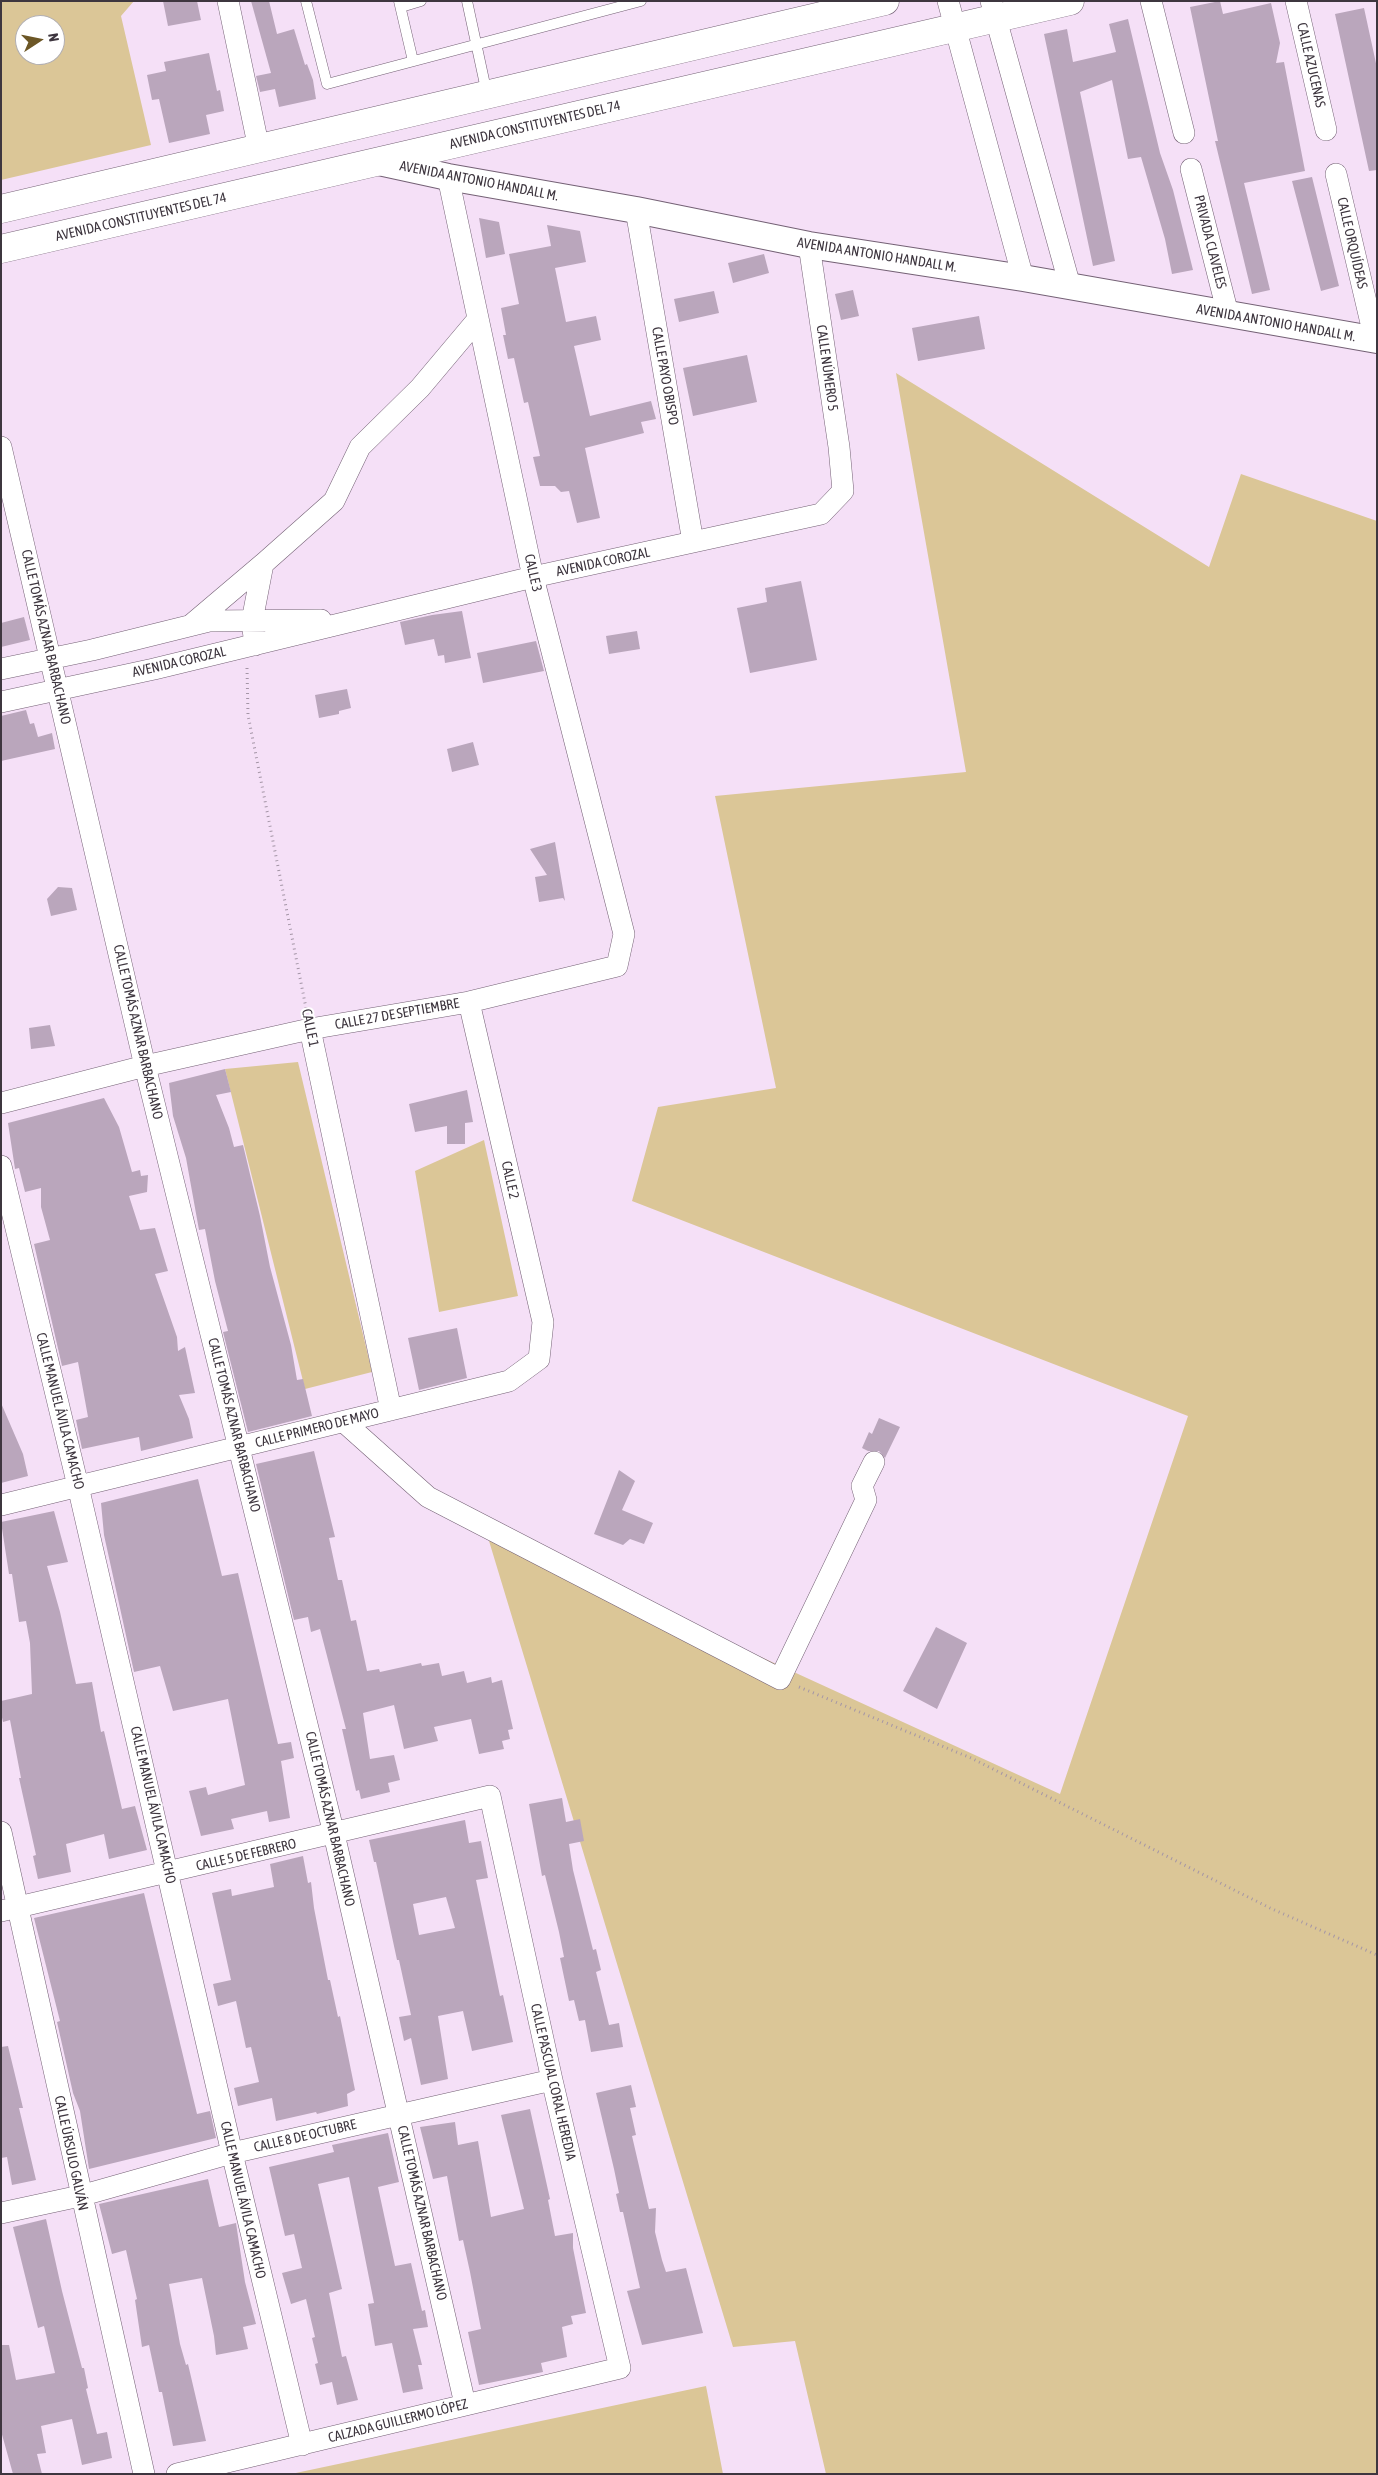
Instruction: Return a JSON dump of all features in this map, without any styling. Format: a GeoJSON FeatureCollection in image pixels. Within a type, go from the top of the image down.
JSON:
{"type":"FeatureCollection","features":[{"type":"Feature","properties":{"kind":"main road","name":"AVENIDA CONSTITUYENTES DEL 74"},"geometry":{"type":"LineString","coordinates":[[1,249],[954,28],[993,10],[1070,1]]}},
{"type":"Feature","properties":{"kind":"main road"},"geometry":{"type":"LineString","coordinates":[[1,209],[879,2]]}},
{"type":"Feature","properties":{"kind":"street"},"geometry":{"type":"LineString","coordinates":[[228,1],[259,148]]}},
{"type":"Feature","properties":{"kind":"street"},"geometry":{"type":"LineString","coordinates":[[948,1],[1023,278]]}},
{"type":"Feature","properties":{"kind":"street"},"geometry":{"type":"LineString","coordinates":[[1151,1],[1184,133]]}},
{"type":"Feature","properties":{"kind":"street","name":"CALLE AZUCENAS"},"geometry":{"type":"LineString","coordinates":[[1296,1],[1326,130]]}},
{"type":"Feature","properties":{"kind":"street"},"geometry":{"type":"LineString","coordinates":[[993,10],[1070,286]]}},
{"type":"Feature","properties":{"kind":"street","name":"AVENIDA ANTONIO HANDALL M."},"geometry":{"type":"LineString","coordinates":[[379,162],[448,177],[636,210],[809,245],[1023,278],[1376,340]]}},
{"type":"Feature","properties":{"kind":"street","name":"PRIVADA CLAVELES"},"geometry":{"type":"LineString","coordinates":[[1191,170],[1228,314]]}},
{"type":"Feature","properties":{"kind":"street","name":"CALLE ORQUÍDEAS"},"geometry":{"type":"LineString","coordinates":[[1336,174],[1376,340]]}},
{"type":"Feature","properties":{"kind":"street","name":"CALLE 3"},"geometry":{"type":"LineString","coordinates":[[448,177],[533,577],[624,934],[617,966]]}},
{"type":"Feature","properties":{"kind":"street","name":"CALLE PAYO OBISPO"},"geometry":{"type":"LineString","coordinates":[[636,210],[693,542]]}},
{"type":"Feature","properties":{"kind":"street","name":"CALLE NÚMERO 5"},"geometry":{"type":"LineString","coordinates":[[809,245],[839,447],[843,491]]}},
{"type":"Feature","properties":{"kind":"street"},"geometry":{"type":"LineString","coordinates":[[191,625],[264,564],[334,500],[360,447],[420,388],[478,319]]}},
{"type":"Feature","properties":{"kind":"street","name":"CALLE TOMÁS AZNAR BARBACHANO"},"geometry":{"type":"LineString","coordinates":[[1,447],[59,688],[145,1066],[334,1834],[400,2114],[464,2404]]}},
{"type":"Feature","properties":{"kind":"street","name":"AVENIDA COROZAL"},"geometry":{"type":"LineString","coordinates":[[1,702],[154,669],[533,577],[821,514],[843,491]]}},
{"type":"Feature","properties":{"kind":"street"},"geometry":{"type":"LineString","coordinates":[[255,645],[252,621],[264,564]]}},
{"type":"Feature","properties":{"kind":"street","name":"AVENIDA COROZAL"},"geometry":{"type":"LineString","coordinates":[[1,669],[51,657],[92,650],[209,621],[356,620]]}},
{"type":"Feature","properties":{"kind":"street","name":"CALLE 27 DE SEPTIEMBRE"},"geometry":{"type":"LineString","coordinates":[[1,1103],[145,1066],[310,1029],[469,1002],[617,966]]}},
{"type":"Feature","properties":{"kind":"street","name":"CALLE 2"},"geometry":{"type":"LineString","coordinates":[[469,1002],[543,1322],[539,1359]]}},
{"type":"Feature","properties":{"kind":"street","name":"CALLE 1"},"geometry":{"type":"LineString","coordinates":[[310,1029],[391,1410]]}},
{"type":"Feature","properties":{"kind":"street","name":"CALLE MANUEL ÁVILA CAMACHO"},"geometry":{"type":"LineString","coordinates":[[1,1166],[78,1486],[232,2153],[302,2445]]}},
{"type":"Feature","properties":{"kind":"street","name":"CALLE PRIMERO DE MAYO"},"geometry":{"type":"LineString","coordinates":[[1,1505],[510,1381],[539,1359]]}},
{"type":"Feature","properties":{"kind":"street"},"geometry":{"type":"LineString","coordinates":[[344,1422],[428,1497],[780,1679],[866,1500],[862,1486],[874,1462]]}},
{"type":"Feature","properties":{"kind":"street","name":"CALLE 5 DE FEBRERO"},"geometry":{"type":"LineString","coordinates":[[10,1909],[490,1796]]}},
{"type":"Feature","properties":{"kind":"street","name":"CALLE PASCUAL CORAL HEREDIA"},"geometry":{"type":"LineString","coordinates":[[490,1796],[552,2080],[620,2368]]}},
{"type":"Feature","properties":{"kind":"street","name":"CALLE ÚRSULO GALVÁN"},"geometry":{"type":"LineString","coordinates":[[1,1832],[10,1909],[80,2196],[144,2474]]}},
{"type":"Feature","properties":{"kind":"street","name":"CALLE 8 DE OCTUBRE"},"geometry":{"type":"LineString","coordinates":[[1,2213],[80,2196],[232,2153],[552,2080]]}},
{"type":"Feature","properties":{"kind":"street","name":"CALZADA GUILLERMO LÓPEZ"},"geometry":{"type":"LineString","coordinates":[[177,2474],[620,2368]]}},
{"type":"Feature","properties":{"kind":"lane"},"geometry":{"type":"LineString","coordinates":[[306,1],[327,84],[641,1]]}},
{"type":"Feature","properties":{"kind":"lane"},"geometry":{"type":"LineString","coordinates":[[413,62],[400,4],[421,1]]}},
{"type":"Feature","properties":{"kind":"lane"},"geometry":{"type":"LineString","coordinates":[[467,1],[487,95]]}},
{"type":"Feature","properties":{"kind":"path","name":"CALLE 1"},"geometry":{"type":"LineString","coordinates":[[255,645],[246,673],[248,715],[310,1029]]}},
{"type":"Feature","properties":{"kind":"path"},"geometry":{"type":"LineString","coordinates":[[780,1679],[971,1758],[1270,1908],[1377,1955]]}},
{"type":"Feature","properties":{"kind":"shaded area"},"geometry":{"type":"Polygon","coordinates":[[[1,1],[134,1],[121,16],[151,145],[1,180],[1,1]]]}},
{"type":"Feature","properties":{"kind":"shaded area"},"geometry":{"type":"Polygon","coordinates":[[[896,373],[1209,567],[1241,474],[1377,521],[1377,2474],[826,2474],[795,2341],[733,2347],[486,1531],[1060,1794],[1188,1416],[632,1201],[658,1107],[776,1088],[715,796],[966,772],[896,373]]]}},
{"type":"Feature","properties":{"kind":"shaded area"},"geometry":{"type":"Polygon","coordinates":[[[298,1062],[372,1372],[305,1389],[225,1069],[298,1062]]]}},
{"type":"Feature","properties":{"kind":"shaded area"},"geometry":{"type":"Polygon","coordinates":[[[484,1140],[518,1296],[439,1312],[415,1171],[484,1140]]]}},
{"type":"Feature","properties":{"kind":"shaded area"},"geometry":{"type":"Polygon","coordinates":[[[706,2386],[723,2474],[291,2474],[706,2386]]]}},
{"type":"Feature","properties":{"kind":"building"},"geometry":{"type":"Polygon","coordinates":[[[163,1],[197,1],[201,20],[168,26],[163,1]]]}},
{"type":"Feature","properties":{"kind":"building"},"geometry":{"type":"Polygon","coordinates":[[[251,1],[269,1],[277,34],[294,29],[305,65],[307,64],[313,80],[316,99],[279,107],[275,89],[260,92],[256,76],[271,73],[251,1]]]}},
{"type":"Feature","properties":{"kind":"building"},"geometry":{"type":"Polygon","coordinates":[[[1220,1],[1223,14],[1271,3],[1280,43],[1276,63],[1284,62],[1305,171],[1244,183],[1270,290],[1252,294],[1215,141],[1218,141],[1190,7],[1220,1]]]}},
{"type":"Feature","properties":{"kind":"building"},"geometry":{"type":"Polygon","coordinates":[[[1364,8],[1377,68],[1377,170],[1369,171],[1335,14],[1364,8]]]}},
{"type":"Feature","properties":{"kind":"building"},"geometry":{"type":"Polygon","coordinates":[[[1128,19],[1160,153],[1173,190],[1193,270],[1172,274],[1165,239],[1141,157],[1128,159],[1112,80],[1080,92],[1115,261],[1093,266],[1044,34],[1067,29],[1073,62],[1116,52],[1109,24],[1128,19]]]}},
{"type":"Feature","properties":{"kind":"building"},"geometry":{"type":"Polygon","coordinates":[[[209,53],[217,91],[220,90],[224,111],[206,115],[210,134],[169,143],[159,99],[152,100],[147,75],[166,71],[164,62],[209,53]]]}},
{"type":"Feature","properties":{"kind":"building"},"geometry":{"type":"Polygon","coordinates":[[[1312,177],[1339,286],[1321,291],[1292,181],[1312,177]]]}},
{"type":"Feature","properties":{"kind":"building"},"geometry":{"type":"Polygon","coordinates":[[[479,218],[499,222],[505,254],[486,258],[479,218]]]}},
{"type":"Feature","properties":{"kind":"building"},"geometry":{"type":"Polygon","coordinates":[[[547,225],[580,231],[586,262],[555,268],[566,322],[596,316],[601,340],[574,346],[590,416],[651,401],[656,419],[641,422],[644,433],[585,448],[600,518],[577,523],[569,491],[561,492],[555,486],[540,486],[533,457],[540,456],[528,402],[524,403],[514,358],[508,359],[503,335],[506,335],[501,308],[519,304],[509,254],[551,246],[547,225]]]}},
{"type":"Feature","properties":{"kind":"building"},"geometry":{"type":"Polygon","coordinates":[[[764,254],[769,273],[733,283],[728,263],[764,254]]]}},
{"type":"Feature","properties":{"kind":"building"},"geometry":{"type":"Polygon","coordinates":[[[853,290],[859,316],[841,320],[835,294],[853,290]]]}},
{"type":"Feature","properties":{"kind":"building"},"geometry":{"type":"Polygon","coordinates":[[[714,291],[719,313],[679,322],[674,299],[714,291]]]}},
{"type":"Feature","properties":{"kind":"building"},"geometry":{"type":"Polygon","coordinates":[[[979,316],[985,349],[918,361],[912,328],[979,316]]]}},
{"type":"Feature","properties":{"kind":"building"},"geometry":{"type":"Polygon","coordinates":[[[747,355],[757,402],[693,416],[683,368],[747,355]]]}},
{"type":"Feature","properties":{"kind":"building"},"geometry":{"type":"Polygon","coordinates":[[[801,581],[817,660],[750,673],[737,608],[767,602],[765,588],[801,581]]]}},
{"type":"Feature","properties":{"kind":"building"},"geometry":{"type":"Polygon","coordinates":[[[462,611],[471,658],[445,663],[444,655],[438,656],[434,639],[405,645],[400,622],[462,611]]]}},
{"type":"Feature","properties":{"kind":"building"},"geometry":{"type":"Polygon","coordinates":[[[24,617],[30,640],[1,647],[1,623],[24,617]]]}},
{"type":"Feature","properties":{"kind":"building"},"geometry":{"type":"Polygon","coordinates":[[[637,631],[640,649],[609,654],[606,636],[637,631]]]}},
{"type":"Feature","properties":{"kind":"building"},"geometry":{"type":"Polygon","coordinates":[[[536,641],[544,671],[483,683],[477,653],[536,641]]]}},
{"type":"Feature","properties":{"kind":"building"},"geometry":{"type":"Polygon","coordinates":[[[347,689],[351,708],[339,711],[339,714],[319,718],[315,695],[347,689]]]}},
{"type":"Feature","properties":{"kind":"building"},"geometry":{"type":"Polygon","coordinates":[[[26,710],[30,724],[34,723],[38,737],[52,733],[55,749],[1,761],[1,716],[26,710]]]}},
{"type":"Feature","properties":{"kind":"building"},"geometry":{"type":"Polygon","coordinates":[[[473,742],[479,765],[452,772],[447,749],[473,742]]]}},
{"type":"Feature","properties":{"kind":"building"},"geometry":{"type":"Polygon","coordinates":[[[555,842],[565,901],[563,898],[539,902],[535,877],[547,875],[530,849],[555,842]]]}},
{"type":"Feature","properties":{"kind":"building"},"geometry":{"type":"Polygon","coordinates":[[[58,887],[72,888],[77,910],[51,916],[47,899],[58,887]]]}},
{"type":"Feature","properties":{"kind":"building"},"geometry":{"type":"Polygon","coordinates":[[[50,1025],[55,1046],[31,1049],[29,1028],[50,1025]]]}},
{"type":"Feature","properties":{"kind":"building"},"geometry":{"type":"Polygon","coordinates":[[[225,1069],[231,1092],[216,1095],[234,1147],[243,1145],[270,1267],[291,1345],[297,1380],[303,1379],[312,1416],[248,1432],[223,1332],[228,1331],[215,1281],[205,1229],[199,1230],[186,1158],[173,1116],[169,1083],[225,1069]]]}},
{"type":"Feature","properties":{"kind":"building"},"geometry":{"type":"Polygon","coordinates":[[[467,1090],[473,1122],[465,1123],[465,1144],[447,1144],[447,1126],[415,1132],[409,1104],[467,1090]]]}},
{"type":"Feature","properties":{"kind":"building"},"geometry":{"type":"Polygon","coordinates":[[[104,1098],[119,1127],[132,1172],[140,1170],[141,1176],[148,1175],[147,1192],[129,1196],[140,1230],[155,1228],[168,1271],[155,1274],[177,1337],[178,1351],[185,1347],[195,1393],[179,1395],[189,1419],[193,1438],[141,1451],[139,1437],[82,1449],[76,1420],[88,1417],[78,1362],[62,1366],[34,1244],[50,1240],[41,1207],[41,1188],[25,1192],[19,1168],[15,1169],[8,1123],[104,1098]]]}},
{"type":"Feature","properties":{"kind":"building"},"geometry":{"type":"Polygon","coordinates":[[[457,1328],[467,1378],[419,1390],[408,1338],[457,1328]]]}},
{"type":"Feature","properties":{"kind":"building"},"geometry":{"type":"Polygon","coordinates":[[[1,1403],[23,1454],[28,1476],[1,1483],[1,1403]]]}},
{"type":"Feature","properties":{"kind":"building"},"geometry":{"type":"Polygon","coordinates":[[[879,1418],[900,1427],[885,1458],[879,1451],[868,1451],[862,1448],[869,1432],[872,1434],[879,1418]]]}},
{"type":"Feature","properties":{"kind":"building"},"geometry":{"type":"Polygon","coordinates":[[[314,1451],[335,1537],[329,1538],[338,1580],[342,1580],[351,1621],[356,1620],[367,1671],[379,1669],[380,1672],[421,1663],[422,1666],[439,1663],[442,1676],[464,1671],[467,1683],[491,1677],[492,1683],[502,1680],[513,1729],[508,1730],[510,1739],[502,1741],[504,1749],[479,1754],[471,1719],[434,1727],[438,1741],[404,1749],[394,1705],[363,1713],[370,1759],[394,1755],[400,1780],[388,1783],[390,1792],[361,1799],[359,1790],[356,1791],[342,1729],[346,1729],[320,1629],[311,1632],[308,1617],[294,1620],[256,1464],[314,1451]]]}},
{"type":"Feature","properties":{"kind":"building"},"geometry":{"type":"Polygon","coordinates":[[[619,1470],[635,1481],[622,1510],[653,1523],[644,1544],[630,1539],[623,1545],[594,1534],[619,1470]]]}},
{"type":"Feature","properties":{"kind":"building"},"geometry":{"type":"Polygon","coordinates":[[[198,1479],[222,1576],[238,1573],[278,1744],[291,1742],[294,1758],[281,1761],[290,1818],[269,1822],[267,1811],[231,1819],[234,1829],[201,1836],[189,1791],[206,1787],[208,1795],[245,1785],[228,1699],[173,1711],[160,1666],[134,1672],[104,1535],[101,1503],[198,1479]]]}},
{"type":"Feature","properties":{"kind":"building"},"geometry":{"type":"Polygon","coordinates":[[[54,1511],[68,1562],[47,1566],[60,1612],[76,1684],[92,1682],[101,1732],[104,1731],[122,1809],[135,1806],[147,1850],[109,1859],[104,1834],[66,1844],[71,1872],[38,1879],[33,1856],[36,1855],[19,1778],[21,1778],[10,1720],[3,1722],[1,1713],[1,1701],[32,1694],[30,1643],[26,1621],[19,1622],[12,1574],[9,1574],[1,1522],[54,1511]]]}},
{"type":"Feature","properties":{"kind":"building"},"geometry":{"type":"Polygon","coordinates":[[[936,1627],[967,1643],[937,1709],[903,1691],[936,1627]]]}},
{"type":"Feature","properties":{"kind":"building"},"geometry":{"type":"Polygon","coordinates":[[[562,1798],[566,1822],[580,1819],[584,1841],[569,1844],[573,1870],[593,1950],[596,1949],[601,1970],[596,1972],[609,2025],[619,2023],[623,2047],[591,2052],[585,2020],[579,2021],[574,2000],[569,2001],[560,1958],[564,1957],[559,1932],[545,1875],[542,1876],[529,1804],[562,1798]]]}},
{"type":"Feature","properties":{"kind":"building"},"geometry":{"type":"Polygon","coordinates":[[[465,1820],[469,1843],[481,1841],[488,1878],[476,1880],[500,1996],[503,1995],[513,2042],[472,2051],[463,2011],[438,2016],[448,2079],[421,2085],[411,2038],[404,2041],[399,2017],[411,2015],[376,1862],[374,1862],[369,1840],[465,1820]],[[446,1897],[413,1904],[419,1935],[455,1928],[446,1897]]]}},
{"type":"Feature","properties":{"kind":"building"},"geometry":{"type":"Polygon","coordinates":[[[303,1856],[308,1883],[311,1882],[328,1980],[330,1980],[338,2017],[340,2016],[355,2090],[347,2094],[348,2106],[317,2114],[316,2112],[276,2121],[272,2098],[238,2106],[234,2088],[259,2082],[251,2047],[246,2048],[236,2001],[218,2006],[213,1984],[231,1980],[212,1893],[231,1889],[232,1896],[274,1887],[270,1864],[303,1856]]]}},
{"type":"Feature","properties":{"kind":"building"},"geometry":{"type":"Polygon","coordinates":[[[144,1893],[197,2114],[210,2111],[216,2138],[89,2169],[80,2111],[73,2093],[57,2022],[60,2021],[34,1918],[144,1893]]]}},
{"type":"Feature","properties":{"kind":"building"},"geometry":{"type":"Polygon","coordinates":[[[8,2046],[23,2108],[19,2108],[36,2180],[12,2185],[7,2157],[1,2158],[1,2047],[8,2046]]]}},
{"type":"Feature","properties":{"kind":"building"},"geometry":{"type":"Polygon","coordinates":[[[631,2085],[636,2107],[630,2108],[636,2135],[632,2136],[649,2209],[656,2208],[655,2232],[662,2260],[666,2272],[686,2268],[703,2333],[642,2345],[627,2291],[640,2288],[623,2212],[620,2212],[616,2194],[619,2193],[596,2093],[631,2085]]]}},
{"type":"Feature","properties":{"kind":"building"},"geometry":{"type":"Polygon","coordinates":[[[530,2109],[550,2199],[548,2200],[555,2236],[573,2233],[573,2248],[586,2313],[571,2316],[573,2324],[562,2327],[567,2357],[541,2363],[543,2372],[479,2385],[468,2332],[481,2329],[463,2240],[459,2241],[447,2176],[433,2179],[420,2127],[455,2122],[458,2145],[478,2141],[491,2217],[524,2209],[501,2115],[530,2109]]]}},
{"type":"Feature","properties":{"kind":"building"},"geometry":{"type":"Polygon","coordinates":[[[388,2133],[399,2182],[378,2187],[395,2266],[411,2263],[422,2311],[425,2310],[428,2327],[413,2329],[422,2365],[418,2365],[423,2389],[403,2393],[392,2343],[375,2346],[368,2304],[374,2303],[349,2177],[318,2184],[342,2289],[329,2293],[342,2357],[346,2356],[358,2400],[337,2405],[332,2382],[320,2385],[315,2364],[318,2363],[312,2338],[315,2337],[306,2299],[291,2304],[282,2273],[302,2268],[294,2234],[285,2236],[269,2167],[334,2152],[332,2145],[388,2133]]]}},
{"type":"Feature","properties":{"kind":"building"},"geometry":{"type":"Polygon","coordinates":[[[208,2179],[219,2227],[236,2223],[245,2282],[256,2324],[243,2327],[248,2349],[216,2355],[202,2278],[169,2284],[180,2344],[186,2365],[188,2364],[206,2441],[173,2446],[162,2392],[159,2392],[149,2345],[142,2347],[135,2300],[137,2299],[126,2250],[112,2254],[99,2204],[208,2179]]]}},
{"type":"Feature","properties":{"kind":"building"},"geometry":{"type":"Polygon","coordinates":[[[46,2219],[62,2291],[82,2368],[84,2368],[88,2388],[86,2389],[97,2434],[107,2432],[112,2458],[82,2465],[72,2419],[41,2426],[46,2453],[37,2454],[42,2474],[13,2474],[1,2431],[1,2345],[9,2345],[16,2380],[55,2373],[44,2326],[38,2328],[13,2227],[46,2219]]]}}]}
